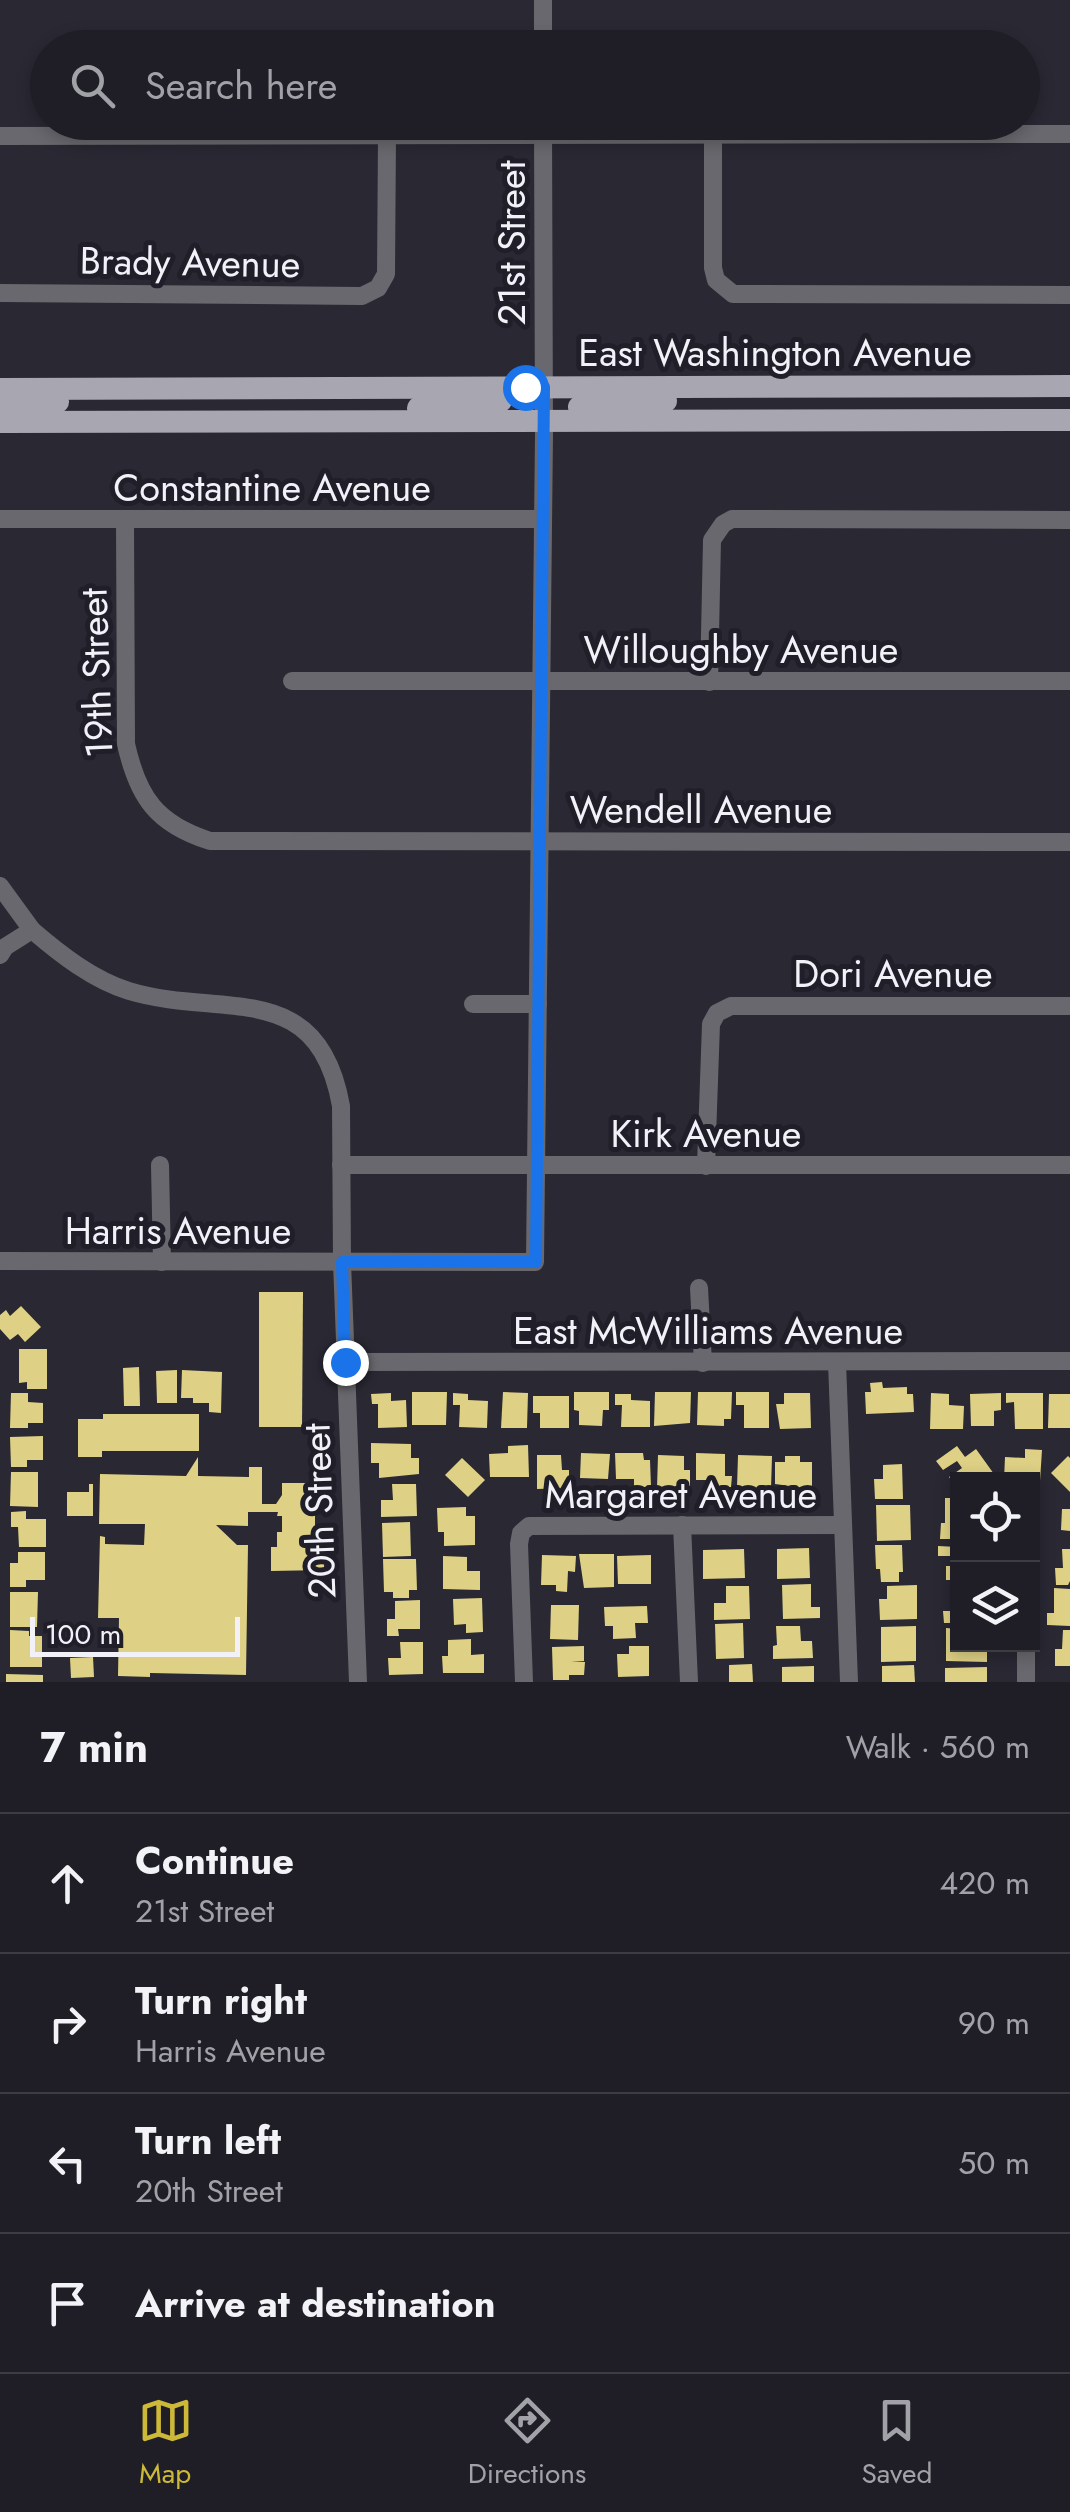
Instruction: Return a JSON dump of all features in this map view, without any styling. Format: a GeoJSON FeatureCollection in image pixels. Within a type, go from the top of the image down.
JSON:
{"type":"FeatureCollection","features":[{"type":"Feature","properties":{"kind":"main road","name":"East Washington Avenue"},"geometry":{"type":"LineString","coordinates":[[544,404],[758,387],[1070,386]]}},
{"type":"Feature","properties":{"kind":"main road","name":"East Washington Avenue"},"geometry":{"type":"LineString","coordinates":[[0,389],[196,389],[1070,420]]}},
{"type":"Feature","properties":{"kind":"main road"},"geometry":{"type":"LineString","coordinates":[[0,408],[196,389]]}},
{"type":"Feature","properties":{"kind":"main road"},"geometry":{"type":"LineString","coordinates":[[0,422],[336,421],[414,408],[544,404]]}},
{"type":"Feature","properties":{"kind":"street"},"geometry":{"type":"LineString","coordinates":[[542,0],[543,30]]}},
{"type":"Feature","properties":{"kind":"street"},"geometry":{"type":"LineString","coordinates":[[1040,134],[1070,134]]}},
{"type":"Feature","properties":{"kind":"street"},"geometry":{"type":"LineString","coordinates":[[0,136],[30,136]]}},
{"type":"Feature","properties":{"kind":"street","name":"Brady Avenue"},"geometry":{"type":"LineString","coordinates":[[0,293],[362,296],[378,288],[386,274],[387,140]]}},
{"type":"Feature","properties":{"kind":"street","name":"21st Street"},"geometry":{"type":"LineString","coordinates":[[536,1262],[544,519],[543,140]]}},
{"type":"Feature","properties":{"kind":"street"},"geometry":{"type":"LineString","coordinates":[[713,140],[712,268],[722,286],[733,294],[1070,295]]}},
{"type":"Feature","properties":{"kind":"street","name":"Constantine Avenue"},"geometry":{"type":"LineString","coordinates":[[0,519],[544,519]]}},
{"type":"Feature","properties":{"kind":"street","name":"19th Street"},"geometry":{"type":"LineString","coordinates":[[125,520],[126,744],[132,776],[159,815]]}},
{"type":"Feature","properties":{"kind":"street"},"geometry":{"type":"LineString","coordinates":[[709,682],[712,540],[723,524],[732,520],[1070,520]]}},
{"type":"Feature","properties":{"kind":"street","name":"Willoughby Avenue"},"geometry":{"type":"LineString","coordinates":[[292,681],[1070,681]]}},
{"type":"Feature","properties":{"kind":"street","name":"Wendell Avenue"},"geometry":{"type":"LineString","coordinates":[[159,815],[184,833],[210,841],[1070,842]]}},
{"type":"Feature","properties":{"kind":"street"},"geometry":{"type":"LineString","coordinates":[[0,886],[32,930],[5,947],[0,955]]}},
{"type":"Feature","properties":{"kind":"street","name":"20th Street"},"geometry":{"type":"LineString","coordinates":[[32,930],[104,981],[126,990],[178,1003],[262,1008],[292,1020],[317,1044],[337,1081],[341,1106],[342,1262],[358,1682]]}},
{"type":"Feature","properties":{"kind":"street"},"geometry":{"type":"LineString","coordinates":[[473,1004],[538,1004]]}},
{"type":"Feature","properties":{"kind":"street","name":"Dori Avenue"},"geometry":{"type":"LineString","coordinates":[[706,1166],[711,1024],[717,1013],[731,1006],[1070,1006]]}},
{"type":"Feature","properties":{"kind":"street"},"geometry":{"type":"LineString","coordinates":[[160,1165],[162,1262]]}},
{"type":"Feature","properties":{"kind":"street","name":"Kirk Avenue"},"geometry":{"type":"LineString","coordinates":[[342,1165],[1070,1165]]}},
{"type":"Feature","properties":{"kind":"street","name":"Harris Avenue"},"geometry":{"type":"LineString","coordinates":[[0,1261],[536,1262]]}},
{"type":"Feature","properties":{"kind":"street"},"geometry":{"type":"LineString","coordinates":[[699,1288],[703,1363]]}},
{"type":"Feature","properties":{"kind":"street","name":"East McWilliams Avenue"},"geometry":{"type":"LineString","coordinates":[[345,1362],[1070,1362]]}},
{"type":"Feature","properties":{"kind":"street"},"geometry":{"type":"LineString","coordinates":[[836,1362],[849,1682]]}},
{"type":"Feature","properties":{"kind":"street"},"geometry":{"type":"LineString","coordinates":[[682,1525],[690,1682]]}},
{"type":"Feature","properties":{"kind":"street","name":"Margaret Avenue"},"geometry":{"type":"LineString","coordinates":[[524,1682],[521,1533],[528,1526],[843,1525]]}},
{"type":"Feature","properties":{"kind":"street"},"geometry":{"type":"LineString","coordinates":[[1026,1652],[1026,1682]]}},
{"type":"Feature","properties":{"kind":"building"},"geometry":{"type":"Polygon","coordinates":[[[259,1292],[303,1292],[302,1427],[259,1427],[259,1292]]]}},
{"type":"Feature","properties":{"kind":"building"},"geometry":{"type":"Polygon","coordinates":[[[21,1306],[41,1327],[25,1342],[18,1334],[10,1340],[0,1329],[0,1315],[6,1310],[10,1316],[21,1306]]]}},
{"type":"Feature","properties":{"kind":"building"},"geometry":{"type":"Polygon","coordinates":[[[19,1349],[47,1349],[47,1389],[27,1389],[27,1382],[19,1383],[19,1349]]]}},
{"type":"Feature","properties":{"kind":"building"},"geometry":{"type":"Polygon","coordinates":[[[139,1367],[140,1406],[124,1406],[123,1368],[139,1367]]]}},
{"type":"Feature","properties":{"kind":"building"},"geometry":{"type":"Polygon","coordinates":[[[177,1370],[177,1403],[157,1403],[156,1371],[177,1370]]]}},
{"type":"Feature","properties":{"kind":"building"},"geometry":{"type":"Polygon","coordinates":[[[182,1370],[222,1372],[221,1413],[209,1412],[209,1403],[181,1398],[182,1370]]]}},
{"type":"Feature","properties":{"kind":"building"},"geometry":{"type":"Polygon","coordinates":[[[882,1382],[883,1388],[907,1387],[907,1394],[913,1394],[914,1412],[866,1414],[865,1392],[871,1392],[870,1383],[882,1382]]]}},
{"type":"Feature","properties":{"kind":"building"},"geometry":{"type":"Polygon","coordinates":[[[412,1392],[447,1392],[446,1425],[412,1425],[412,1392]]]}},
{"type":"Feature","properties":{"kind":"building"},"geometry":{"type":"Polygon","coordinates":[[[503,1392],[528,1393],[527,1428],[501,1428],[503,1392]]]}},
{"type":"Feature","properties":{"kind":"building"},"geometry":{"type":"Polygon","coordinates":[[[574,1392],[609,1392],[609,1410],[603,1410],[602,1426],[579,1425],[574,1392]]]}},
{"type":"Feature","properties":{"kind":"building"},"geometry":{"type":"Polygon","coordinates":[[[655,1392],[691,1392],[690,1423],[654,1426],[655,1392]]]}},
{"type":"Feature","properties":{"kind":"building"},"geometry":{"type":"Polygon","coordinates":[[[698,1392],[732,1392],[731,1419],[724,1419],[724,1426],[697,1425],[698,1392]]]}},
{"type":"Feature","properties":{"kind":"building"},"geometry":{"type":"Polygon","coordinates":[[[736,1392],[769,1392],[769,1428],[744,1428],[744,1405],[736,1405],[736,1392]]]}},
{"type":"Feature","properties":{"kind":"building"},"geometry":{"type":"Polygon","coordinates":[[[11,1393],[28,1393],[28,1402],[43,1403],[43,1423],[10,1428],[11,1393]]]}},
{"type":"Feature","properties":{"kind":"building"},"geometry":{"type":"Polygon","coordinates":[[[391,1393],[391,1401],[406,1400],[407,1427],[378,1428],[378,1404],[372,1404],[371,1394],[391,1393]]]}},
{"type":"Feature","properties":{"kind":"building"},"geometry":{"type":"Polygon","coordinates":[[[453,1393],[468,1394],[468,1400],[488,1401],[487,1428],[459,1427],[460,1405],[453,1405],[453,1393]]]}},
{"type":"Feature","properties":{"kind":"building"},"geometry":{"type":"Polygon","coordinates":[[[784,1393],[810,1393],[811,1428],[780,1429],[776,1404],[784,1404],[784,1393]]]}},
{"type":"Feature","properties":{"kind":"building"},"geometry":{"type":"Polygon","coordinates":[[[931,1393],[949,1394],[949,1405],[964,1406],[963,1429],[930,1429],[931,1393]]]}},
{"type":"Feature","properties":{"kind":"building"},"geometry":{"type":"Polygon","coordinates":[[[1001,1393],[1001,1410],[994,1411],[994,1426],[971,1426],[970,1394],[1001,1393]]]}},
{"type":"Feature","properties":{"kind":"building"},"geometry":{"type":"Polygon","coordinates":[[[1006,1393],[1043,1393],[1043,1429],[1015,1429],[1014,1402],[1006,1403],[1006,1393]]]}},
{"type":"Feature","properties":{"kind":"building"},"geometry":{"type":"Polygon","coordinates":[[[615,1394],[631,1394],[631,1400],[650,1401],[650,1427],[621,1427],[622,1405],[615,1405],[615,1394]]]}},
{"type":"Feature","properties":{"kind":"building"},"geometry":{"type":"Polygon","coordinates":[[[1049,1394],[1070,1394],[1070,1428],[1048,1428],[1049,1394]]]}},
{"type":"Feature","properties":{"kind":"building"},"geometry":{"type":"Polygon","coordinates":[[[533,1396],[569,1396],[569,1428],[540,1428],[540,1413],[533,1413],[533,1396]]]}},
{"type":"Feature","properties":{"kind":"building"},"geometry":{"type":"Polygon","coordinates":[[[103,1414],[199,1414],[199,1451],[102,1451],[102,1457],[78,1457],[78,1419],[103,1419],[103,1414]]]}},
{"type":"Feature","properties":{"kind":"building"},"geometry":{"type":"Polygon","coordinates":[[[43,1436],[43,1460],[27,1460],[27,1467],[11,1467],[10,1437],[43,1436]]]}},
{"type":"Feature","properties":{"kind":"building"},"geometry":{"type":"Polygon","coordinates":[[[371,1443],[411,1444],[411,1458],[419,1458],[419,1474],[379,1478],[379,1463],[371,1463],[371,1443]]]}},
{"type":"Feature","properties":{"kind":"building"},"geometry":{"type":"Polygon","coordinates":[[[528,1445],[529,1477],[490,1477],[489,1454],[508,1453],[508,1446],[528,1445]]]}},
{"type":"Feature","properties":{"kind":"building"},"geometry":{"type":"Polygon","coordinates":[[[957,1446],[965,1457],[976,1449],[993,1472],[956,1472],[962,1468],[957,1461],[943,1470],[936,1461],[957,1446]]]}},
{"type":"Feature","properties":{"kind":"building"},"geometry":{"type":"Polygon","coordinates":[[[1025,1449],[1042,1450],[1040,1481],[1040,1472],[1004,1472],[1005,1457],[1025,1458],[1025,1449]]]}},
{"type":"Feature","properties":{"kind":"building"},"geometry":{"type":"Polygon","coordinates":[[[581,1453],[610,1454],[608,1479],[580,1478],[581,1453]]]}},
{"type":"Feature","properties":{"kind":"building"},"geometry":{"type":"Polygon","coordinates":[[[615,1453],[643,1453],[644,1460],[650,1460],[651,1487],[634,1487],[634,1479],[616,1479],[615,1453]]]}},
{"type":"Feature","properties":{"kind":"building"},"geometry":{"type":"Polygon","coordinates":[[[696,1453],[725,1454],[725,1476],[732,1476],[731,1487],[715,1487],[715,1480],[696,1480],[696,1453]]]}},
{"type":"Feature","properties":{"kind":"building"},"geometry":{"type":"Polygon","coordinates":[[[537,1455],[561,1455],[562,1470],[569,1470],[569,1488],[537,1489],[537,1455]]]}},
{"type":"Feature","properties":{"kind":"building"},"geometry":{"type":"Polygon","coordinates":[[[658,1455],[684,1456],[684,1470],[690,1470],[690,1489],[657,1488],[658,1455]]]}},
{"type":"Feature","properties":{"kind":"building"},"geometry":{"type":"Polygon","coordinates":[[[738,1455],[772,1456],[771,1489],[737,1488],[738,1455]]]}},
{"type":"Feature","properties":{"kind":"building"},"geometry":{"type":"Polygon","coordinates":[[[785,1456],[800,1456],[800,1462],[812,1462],[812,1489],[775,1484],[775,1462],[785,1462],[785,1456]]]}},
{"type":"Feature","properties":{"kind":"building"},"geometry":{"type":"Polygon","coordinates":[[[198,1457],[198,1476],[249,1477],[249,1467],[262,1467],[262,1504],[276,1504],[282,1495],[282,1483],[315,1483],[315,1528],[324,1528],[324,1570],[271,1571],[271,1547],[277,1547],[277,1532],[282,1532],[282,1516],[277,1516],[278,1512],[248,1512],[248,1526],[216,1525],[237,1545],[248,1545],[246,1675],[118,1676],[119,1618],[98,1618],[100,1536],[105,1537],[105,1544],[144,1545],[145,1524],[99,1524],[100,1474],[186,1476],[198,1457]]]}},
{"type":"Feature","properties":{"kind":"building"},"geometry":{"type":"Polygon","coordinates":[[[462,1458],[485,1480],[468,1497],[445,1475],[462,1458]]]}},
{"type":"Feature","properties":{"kind":"building"},"geometry":{"type":"Polygon","coordinates":[[[1070,1458],[1070,1492],[1051,1473],[1070,1458]]]}},
{"type":"Feature","properties":{"kind":"building"},"geometry":{"type":"Polygon","coordinates":[[[902,1464],[903,1499],[875,1499],[874,1479],[883,1479],[883,1465],[902,1464]]]}},
{"type":"Feature","properties":{"kind":"building"},"geometry":{"type":"Polygon","coordinates":[[[11,1472],[38,1472],[38,1507],[10,1506],[11,1472]]]}},
{"type":"Feature","properties":{"kind":"building"},"geometry":{"type":"Polygon","coordinates":[[[89,1484],[93,1484],[93,1516],[67,1516],[67,1492],[89,1492],[89,1484]]]}},
{"type":"Feature","properties":{"kind":"building"},"geometry":{"type":"Polygon","coordinates":[[[392,1484],[416,1484],[417,1516],[381,1517],[381,1500],[393,1500],[392,1484]]]}},
{"type":"Feature","properties":{"kind":"building"},"geometry":{"type":"Polygon","coordinates":[[[945,1498],[950,1498],[950,1539],[940,1539],[941,1523],[945,1523],[945,1498]]]}},
{"type":"Feature","properties":{"kind":"building"},"geometry":{"type":"Polygon","coordinates":[[[876,1505],[910,1505],[911,1540],[877,1541],[876,1505]]]}},
{"type":"Feature","properties":{"kind":"building"},"geometry":{"type":"Polygon","coordinates":[[[466,1507],[466,1516],[475,1516],[475,1545],[444,1546],[444,1532],[438,1532],[437,1508],[466,1507]]]}},
{"type":"Feature","properties":{"kind":"building"},"geometry":{"type":"Polygon","coordinates":[[[1062,1509],[1070,1509],[1070,1531],[1061,1530],[1062,1509]]]}},
{"type":"Feature","properties":{"kind":"building"},"geometry":{"type":"Polygon","coordinates":[[[26,1511],[26,1519],[46,1519],[46,1547],[19,1547],[18,1527],[11,1527],[11,1512],[26,1511]]]}},
{"type":"Feature","properties":{"kind":"building"},"geometry":{"type":"Polygon","coordinates":[[[410,1522],[411,1556],[383,1557],[382,1523],[410,1522]]]}},
{"type":"Feature","properties":{"kind":"building"},"geometry":{"type":"Polygon","coordinates":[[[875,1545],[902,1545],[903,1572],[899,1572],[899,1582],[881,1582],[875,1545]]]}},
{"type":"Feature","properties":{"kind":"building"},"geometry":{"type":"Polygon","coordinates":[[[938,1546],[950,1547],[950,1556],[938,1556],[938,1546]]]}},
{"type":"Feature","properties":{"kind":"building"},"geometry":{"type":"Polygon","coordinates":[[[809,1548],[810,1578],[777,1579],[777,1549],[809,1548]]]}},
{"type":"Feature","properties":{"kind":"building"},"geometry":{"type":"Polygon","coordinates":[[[744,1549],[745,1578],[703,1579],[703,1550],[744,1549]]]}},
{"type":"Feature","properties":{"kind":"building"},"geometry":{"type":"Polygon","coordinates":[[[1062,1549],[1070,1549],[1070,1581],[1068,1585],[1056,1585],[1055,1568],[1063,1568],[1062,1549]]]}},
{"type":"Feature","properties":{"kind":"building"},"geometry":{"type":"Polygon","coordinates":[[[18,1552],[45,1552],[45,1580],[26,1580],[26,1587],[10,1587],[10,1563],[18,1563],[18,1552]]]}},
{"type":"Feature","properties":{"kind":"building"},"geometry":{"type":"Polygon","coordinates":[[[579,1554],[614,1554],[614,1587],[584,1588],[579,1554]]]}},
{"type":"Feature","properties":{"kind":"building"},"geometry":{"type":"Polygon","coordinates":[[[542,1555],[576,1556],[575,1572],[568,1571],[567,1592],[556,1591],[556,1585],[541,1585],[542,1555]]]}},
{"type":"Feature","properties":{"kind":"building"},"geometry":{"type":"Polygon","coordinates":[[[651,1555],[651,1584],[618,1584],[617,1556],[651,1555]]]}},
{"type":"Feature","properties":{"kind":"building"},"geometry":{"type":"Polygon","coordinates":[[[443,1556],[467,1557],[467,1571],[480,1571],[480,1590],[443,1589],[443,1556]]]}},
{"type":"Feature","properties":{"kind":"building"},"geometry":{"type":"Polygon","coordinates":[[[383,1559],[416,1559],[417,1590],[409,1590],[409,1598],[393,1598],[393,1592],[384,1592],[383,1559]]]}},
{"type":"Feature","properties":{"kind":"building"},"geometry":{"type":"Polygon","coordinates":[[[811,1584],[811,1607],[820,1607],[820,1618],[783,1619],[782,1585],[811,1584]]]}},
{"type":"Feature","properties":{"kind":"building"},"geometry":{"type":"Polygon","coordinates":[[[917,1585],[917,1619],[880,1620],[879,1599],[887,1599],[887,1586],[917,1585]]]}},
{"type":"Feature","properties":{"kind":"building"},"geometry":{"type":"Polygon","coordinates":[[[726,1586],[749,1586],[750,1619],[714,1620],[714,1603],[726,1603],[726,1586]]]}},
{"type":"Feature","properties":{"kind":"building"},"geometry":{"type":"Polygon","coordinates":[[[1054,1588],[1070,1589],[1070,1626],[1047,1625],[1047,1613],[1054,1613],[1054,1588]]]}},
{"type":"Feature","properties":{"kind":"building"},"geometry":{"type":"Polygon","coordinates":[[[10,1592],[38,1592],[37,1627],[10,1627],[10,1592]]]}},
{"type":"Feature","properties":{"kind":"building"},"geometry":{"type":"Polygon","coordinates":[[[482,1598],[483,1632],[466,1633],[466,1624],[454,1625],[453,1599],[482,1598]]]}},
{"type":"Feature","properties":{"kind":"building"},"geometry":{"type":"Polygon","coordinates":[[[420,1600],[420,1629],[398,1629],[399,1636],[387,1636],[387,1619],[395,1619],[395,1601],[420,1600]]]}},
{"type":"Feature","properties":{"kind":"building"},"geometry":{"type":"Polygon","coordinates":[[[551,1605],[579,1605],[578,1640],[550,1639],[551,1605]]]}},
{"type":"Feature","properties":{"kind":"building"},"geometry":{"type":"Polygon","coordinates":[[[647,1606],[648,1623],[635,1623],[636,1638],[613,1639],[613,1626],[605,1626],[604,1607],[647,1606]]]}},
{"type":"Feature","properties":{"kind":"building"},"geometry":{"type":"Polygon","coordinates":[[[943,1611],[950,1611],[950,1623],[944,1623],[943,1611]]]}},
{"type":"Feature","properties":{"kind":"building"},"geometry":{"type":"Polygon","coordinates":[[[743,1623],[744,1658],[716,1659],[715,1624],[743,1623]]]}},
{"type":"Feature","properties":{"kind":"building"},"geometry":{"type":"Polygon","coordinates":[[[776,1626],[800,1626],[801,1641],[812,1641],[813,1658],[773,1659],[776,1626]]]}},
{"type":"Feature","properties":{"kind":"building"},"geometry":{"type":"Polygon","coordinates":[[[916,1626],[916,1661],[881,1662],[881,1627],[916,1626]]]}},
{"type":"Feature","properties":{"kind":"building"},"geometry":{"type":"Polygon","coordinates":[[[946,1628],[950,1628],[950,1652],[987,1652],[987,1662],[946,1661],[946,1628]]]}},
{"type":"Feature","properties":{"kind":"building"},"geometry":{"type":"Polygon","coordinates":[[[10,1630],[42,1636],[42,1667],[10,1667],[10,1630]]]}},
{"type":"Feature","properties":{"kind":"building"},"geometry":{"type":"Polygon","coordinates":[[[1063,1630],[1070,1630],[1070,1666],[1055,1666],[1055,1649],[1062,1649],[1063,1630]]]}},
{"type":"Feature","properties":{"kind":"building"},"geometry":{"type":"Polygon","coordinates":[[[471,1639],[471,1655],[484,1654],[484,1673],[443,1673],[442,1656],[448,1656],[448,1640],[471,1639]]]}},
{"type":"Feature","properties":{"kind":"building"},"geometry":{"type":"Polygon","coordinates":[[[400,1642],[423,1642],[423,1674],[389,1675],[388,1658],[401,1658],[400,1642]]]}},
{"type":"Feature","properties":{"kind":"building"},"geometry":{"type":"Polygon","coordinates":[[[584,1646],[584,1661],[571,1661],[585,1662],[584,1675],[553,1680],[552,1647],[584,1646]]]}},
{"type":"Feature","properties":{"kind":"building"},"geometry":{"type":"Polygon","coordinates":[[[629,1646],[649,1646],[649,1676],[618,1677],[617,1654],[629,1654],[629,1646]]]}},
{"type":"Feature","properties":{"kind":"building"},"geometry":{"type":"Polygon","coordinates":[[[93,1657],[94,1677],[71,1678],[70,1658],[93,1657]]]}},
{"type":"Feature","properties":{"kind":"building"},"geometry":{"type":"Polygon","coordinates":[[[752,1664],[753,1682],[729,1682],[729,1665],[752,1664]]]}},
{"type":"Feature","properties":{"kind":"building"},"geometry":{"type":"Polygon","coordinates":[[[914,1665],[915,1682],[882,1682],[882,1666],[914,1665]]]}},
{"type":"Feature","properties":{"kind":"building"},"geometry":{"type":"Polygon","coordinates":[[[814,1666],[814,1682],[782,1682],[782,1667],[814,1666]]]}},
{"type":"Feature","properties":{"kind":"building"},"geometry":{"type":"Polygon","coordinates":[[[987,1667],[987,1682],[945,1682],[945,1668],[987,1667]]]}},
{"type":"Feature","properties":{"kind":"building"},"geometry":{"type":"Polygon","coordinates":[[[6,1674],[43,1675],[43,1682],[6,1682],[6,1674]]]}},
{"type":"Feature","properties":{"kind":"route"},"geometry":{"type":"LineString","coordinates":[[345,1362],[342,1262],[536,1262],[544,387],[525,387]]}}]}
